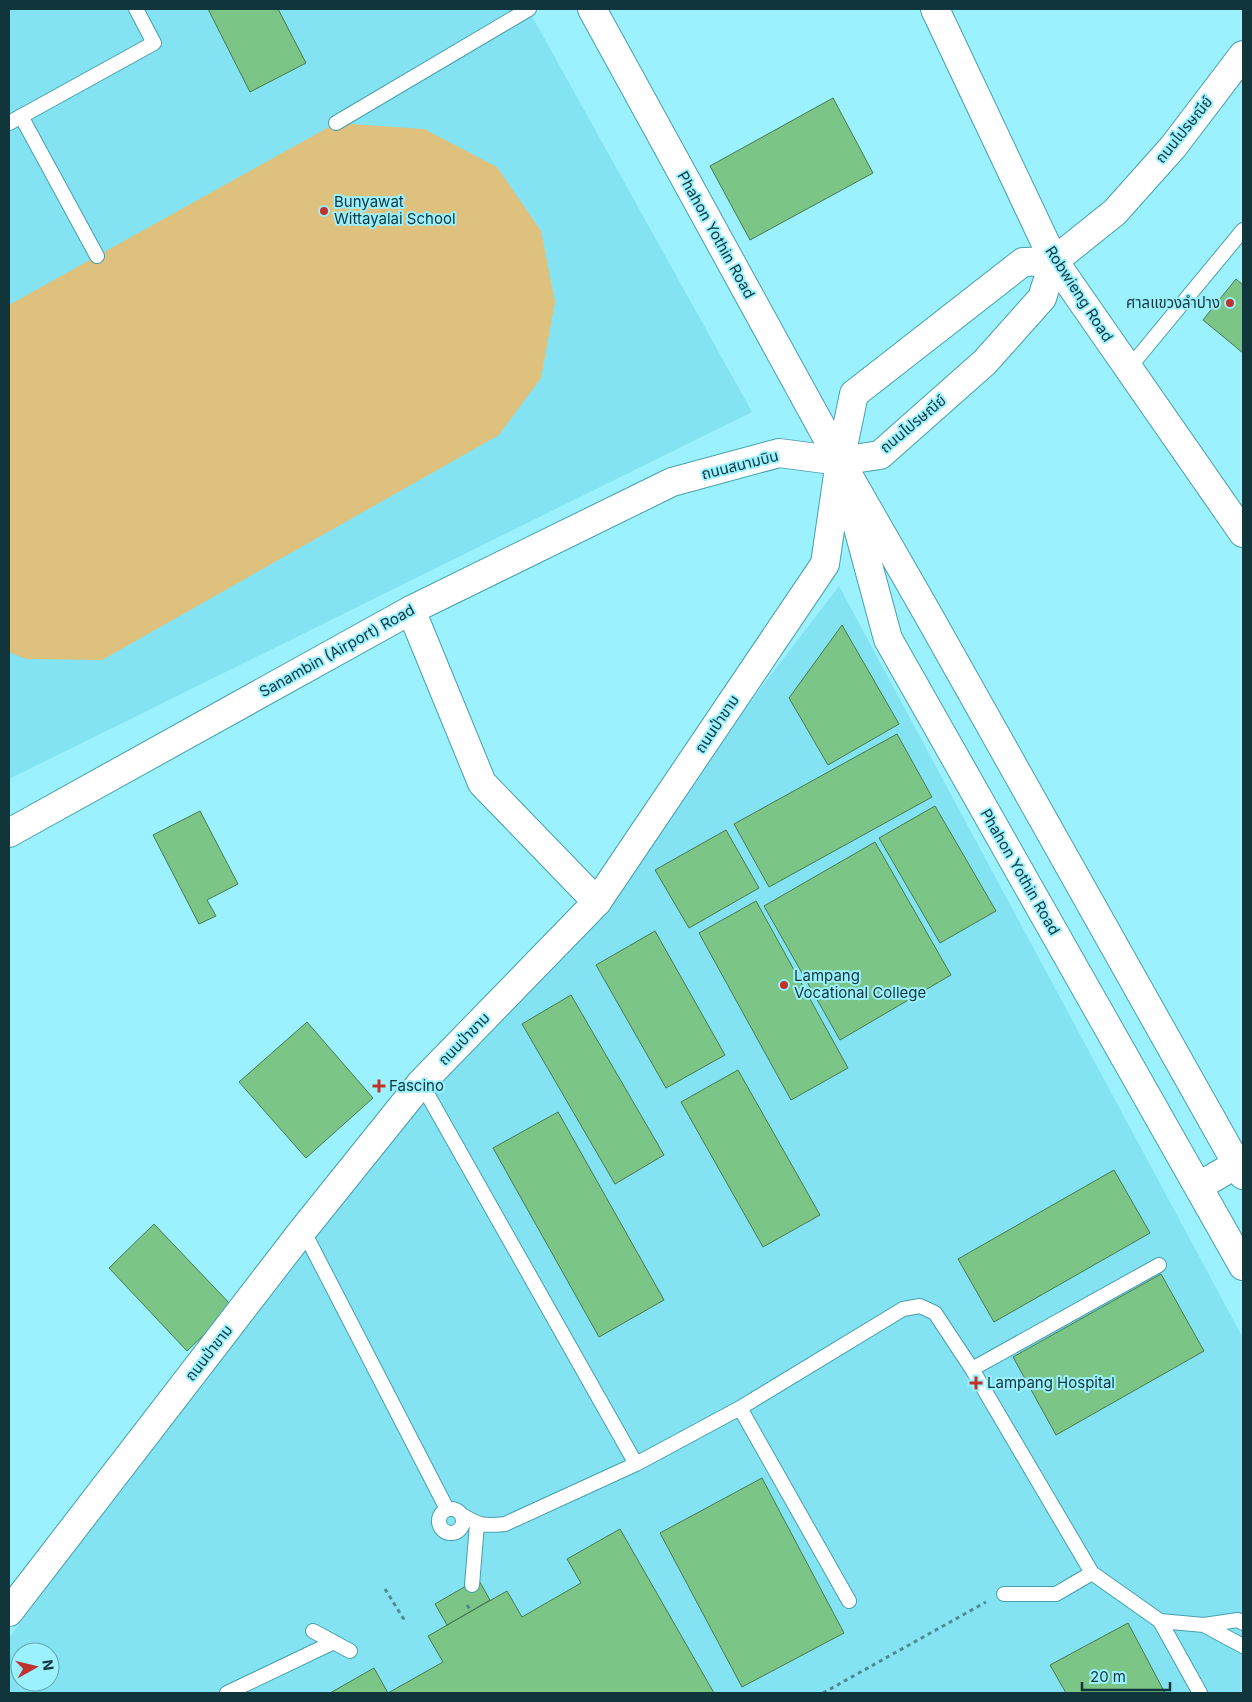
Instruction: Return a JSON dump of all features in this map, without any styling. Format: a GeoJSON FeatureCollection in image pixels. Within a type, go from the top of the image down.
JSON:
{"type":"FeatureCollection","features":[{"type":"Feature","properties":{"kind":"street","name":"Phahon Yothin Road"},"geometry":{"type":"LineString","coordinates":[[592,9],[840,461],[1240,1170]]}},
{"type":"Feature","properties":{"kind":"street","name":"Robwieng Road"},"geometry":{"type":"LineString","coordinates":[[935,9],[1054,261],[1129,368],[1235,502],[1243,533]]}},
{"type":"Feature","properties":{"kind":"street","name":"ถนนไปรษณีย์"},"geometry":{"type":"LineString","coordinates":[[840,461],[880,454],[985,362],[1042,298],[1054,261],[1115,212],[1173,148],[1243,55]]}},
{"type":"Feature","properties":{"kind":"street"},"geometry":{"type":"LineString","coordinates":[[840,461],[854,394],[1023,262],[1054,261]]}},
{"type":"Feature","properties":{"kind":"street","name":"ถนนสนามบิน"},"geometry":{"type":"LineString","coordinates":[[411,610],[672,482],[779,453],[840,461]]}},
{"type":"Feature","properties":{"kind":"street","name":"Phahon Yothin Road"},"geometry":{"type":"LineString","coordinates":[[840,461],[888,639],[1243,1266]]}},
{"type":"Feature","properties":{"kind":"street","name":"ถนนป่าขาม"},"geometry":{"type":"LineString","coordinates":[[9,1612],[420,1083],[597,902],[825,564],[840,461]]}},
{"type":"Feature","properties":{"kind":"street"},"geometry":{"type":"LineString","coordinates":[[411,610],[482,784],[597,902]]}},
{"type":"Feature","properties":{"kind":"street","name":"Sanambin (Airport) Road"},"geometry":{"type":"LineString","coordinates":[[9,833],[411,610]]}},
{"type":"Feature","properties":{"kind":"street"},"geometry":{"type":"LineString","coordinates":[[1198,1186],[1240,1170]]}},
{"type":"Feature","properties":{"kind":"lane"},"geometry":{"type":"LineString","coordinates":[[97,256],[15,119],[154,43],[136,9]]}},
{"type":"Feature","properties":{"kind":"lane"},"geometry":{"type":"LineString","coordinates":[[336,123],[528,9]]}},
{"type":"Feature","properties":{"kind":"lane"},"geometry":{"type":"LineString","coordinates":[[1129,368],[1243,230]]}},
{"type":"Feature","properties":{"kind":"lane"},"geometry":{"type":"LineString","coordinates":[[420,1083],[636,1464]]}},
{"type":"Feature","properties":{"kind":"lane"},"geometry":{"type":"LineString","coordinates":[[304,1230],[447,1509]]}},
{"type":"Feature","properties":{"kind":"lane"},"geometry":{"type":"LineString","coordinates":[[972,1369],[1160,1265]]}},
{"type":"Feature","properties":{"kind":"lane"},"geometry":{"type":"LineString","coordinates":[[462,1515],[461,1528],[457,1532],[451,1534],[444,1532],[440,1527],[438,1521],[440,1514],[452,1508],[458,1510],[462,1515],[477,1524],[491,1526],[505,1524],[636,1464],[740,1408],[903,1309],[920,1306],[935,1313],[972,1369],[1092,1573],[1160,1622],[1200,1693]]}},
{"type":"Feature","properties":{"kind":"lane"},"geometry":{"type":"LineString","coordinates":[[740,1408],[849,1601]]}},
{"type":"Feature","properties":{"kind":"lane"},"geometry":{"type":"LineString","coordinates":[[472,1585],[477,1524]]}},
{"type":"Feature","properties":{"kind":"lane"},"geometry":{"type":"LineString","coordinates":[[1004,1594],[1056,1594],[1092,1573]]}},
{"type":"Feature","properties":{"kind":"lane"},"geometry":{"type":"LineString","coordinates":[[1160,1622],[1204,1625],[1238,1620],[1243,1623]]}},
{"type":"Feature","properties":{"kind":"lane"},"geometry":{"type":"LineString","coordinates":[[1204,1625],[1243,1646]]}},
{"type":"Feature","properties":{"kind":"lane"},"geometry":{"type":"LineString","coordinates":[[313,1630],[350,1651]]}},
{"type":"Feature","properties":{"kind":"lane"},"geometry":{"type":"LineString","coordinates":[[228,1693],[334,1642]]}},
{"type":"Feature","properties":{"kind":"path"},"geometry":{"type":"LineString","coordinates":[[385,1589],[405,1621]]}},
{"type":"Feature","properties":{"kind":"path"},"geometry":{"type":"LineString","coordinates":[[823,1693],[984,1603]]}},
{"type":"Feature","properties":{"kind":"shaded area","name":"Bunyawat Wittayalai School"},"geometry":{"type":"Polygon","coordinates":[[[9,9],[528,9],[752,412],[9,779],[9,9]]]}},
{"type":"Feature","properties":{"kind":"shaded area"},"geometry":{"type":"Polygon","coordinates":[[[336,123],[424,129],[497,167],[541,231],[555,302],[541,378],[499,435],[102,660],[26,659],[9,652],[9,305],[336,123]]]}},
{"type":"Feature","properties":{"kind":"shaded area","name":"Lampang Hospital"},"geometry":{"type":"Polygon","coordinates":[[[839,586],[1243,1338],[1243,1693],[9,1693],[9,1638],[435,1068],[597,902],[839,586]]]}},
{"type":"Feature","properties":{"kind":"building"},"geometry":{"type":"Polygon","coordinates":[[[208,9],[278,9],[306,63],[250,92],[208,9]]]}},
{"type":"Feature","properties":{"kind":"building"},"geometry":{"type":"Polygon","coordinates":[[[833,98],[873,173],[750,240],[710,166],[833,98]]]}},
{"type":"Feature","properties":{"kind":"building","name":"ศาลแขวงลำปาง"},"geometry":{"type":"Polygon","coordinates":[[[1236,279],[1243,285],[1243,353],[1203,320],[1236,279]]]}},
{"type":"Feature","properties":{"kind":"building"},"geometry":{"type":"Polygon","coordinates":[[[842,625],[899,724],[828,765],[789,698],[842,625]]]}},
{"type":"Feature","properties":{"kind":"building"},"geometry":{"type":"Polygon","coordinates":[[[897,734],[932,797],[769,887],[734,824],[897,734]]]}},
{"type":"Feature","properties":{"kind":"building"},"geometry":{"type":"Polygon","coordinates":[[[935,806],[996,911],[940,943],[879,838],[935,806]]]}},
{"type":"Feature","properties":{"kind":"building"},"geometry":{"type":"Polygon","coordinates":[[[200,811],[238,884],[207,900],[216,916],[199,924],[153,835],[200,811]]]}},
{"type":"Feature","properties":{"kind":"building"},"geometry":{"type":"Polygon","coordinates":[[[726,830],[759,888],[689,928],[655,870],[726,830]]]}},
{"type":"Feature","properties":{"kind":"building"},"geometry":{"type":"Polygon","coordinates":[[[875,842],[951,975],[840,1040],[764,906],[875,842]]]}},
{"type":"Feature","properties":{"kind":"building"},"geometry":{"type":"Polygon","coordinates":[[[756,901],[848,1068],[791,1100],[699,933],[756,901]]]}},
{"type":"Feature","properties":{"kind":"building"},"geometry":{"type":"Polygon","coordinates":[[[655,931],[725,1055],[666,1088],[596,965],[655,931]]]}},
{"type":"Feature","properties":{"kind":"building"},"geometry":{"type":"Polygon","coordinates":[[[571,995],[664,1155],[615,1184],[522,1024],[571,995]]]}},
{"type":"Feature","properties":{"kind":"building"},"geometry":{"type":"Polygon","coordinates":[[[307,1022],[373,1098],[306,1158],[239,1082],[307,1022]]]}},
{"type":"Feature","properties":{"kind":"building"},"geometry":{"type":"Polygon","coordinates":[[[738,1070],[820,1215],[763,1247],[681,1102],[738,1070]]]}},
{"type":"Feature","properties":{"kind":"building"},"geometry":{"type":"Polygon","coordinates":[[[558,1112],[664,1300],[599,1337],[493,1148],[558,1112]]]}},
{"type":"Feature","properties":{"kind":"building"},"geometry":{"type":"Polygon","coordinates":[[[1114,1170],[1150,1233],[994,1322],[958,1259],[1114,1170]]]}},
{"type":"Feature","properties":{"kind":"building"},"geometry":{"type":"Polygon","coordinates":[[[154,1224],[233,1307],[187,1351],[109,1268],[154,1224]]]}},
{"type":"Feature","properties":{"kind":"building"},"geometry":{"type":"Polygon","coordinates":[[[1161,1274],[1204,1351],[1056,1435],[1013,1357],[1161,1274]]]}},
{"type":"Feature","properties":{"kind":"building"},"geometry":{"type":"Polygon","coordinates":[[[762,1478],[844,1633],[742,1687],[660,1533],[762,1478]]]}},
{"type":"Feature","properties":{"kind":"building"},"geometry":{"type":"Polygon","coordinates":[[[620,1529],[714,1693],[388,1693],[443,1662],[428,1636],[507,1591],[522,1617],[581,1583],[567,1559],[620,1529]]]}},
{"type":"Feature","properties":{"kind":"building"},"geometry":{"type":"Polygon","coordinates":[[[478,1579],[490,1600],[447,1625],[435,1604],[478,1579]]]}},
{"type":"Feature","properties":{"kind":"building"},"geometry":{"type":"Polygon","coordinates":[[[1128,1623],[1165,1693],[1066,1693],[1050,1665],[1128,1623]]]}},
{"type":"Feature","properties":{"kind":"building"},"geometry":{"type":"Polygon","coordinates":[[[374,1668],[388,1693],[330,1693],[374,1668]]]}},
{"type":"Feature","properties":{"kind":"place","name":"Bunyawat Wittayalai School"},"geometry":{"type":"Point","coordinates":[324,211]}},
{"type":"Feature","properties":{"kind":"place","name":"ศาลแขวงลำปาง"},"geometry":{"type":"Point","coordinates":[1230,303]}},
{"type":"Feature","properties":{"kind":"place","name":"Lampang Vocational College"},"geometry":{"type":"Point","coordinates":[784,985]}},
{"type":"Feature","properties":{"kind":"place","name":"Fascino"},"geometry":{"type":"Point","coordinates":[379,1086]}},
{"type":"Feature","properties":{"kind":"place","name":"Lampang Hospital"},"geometry":{"type":"Point","coordinates":[976,1383]}}]}
